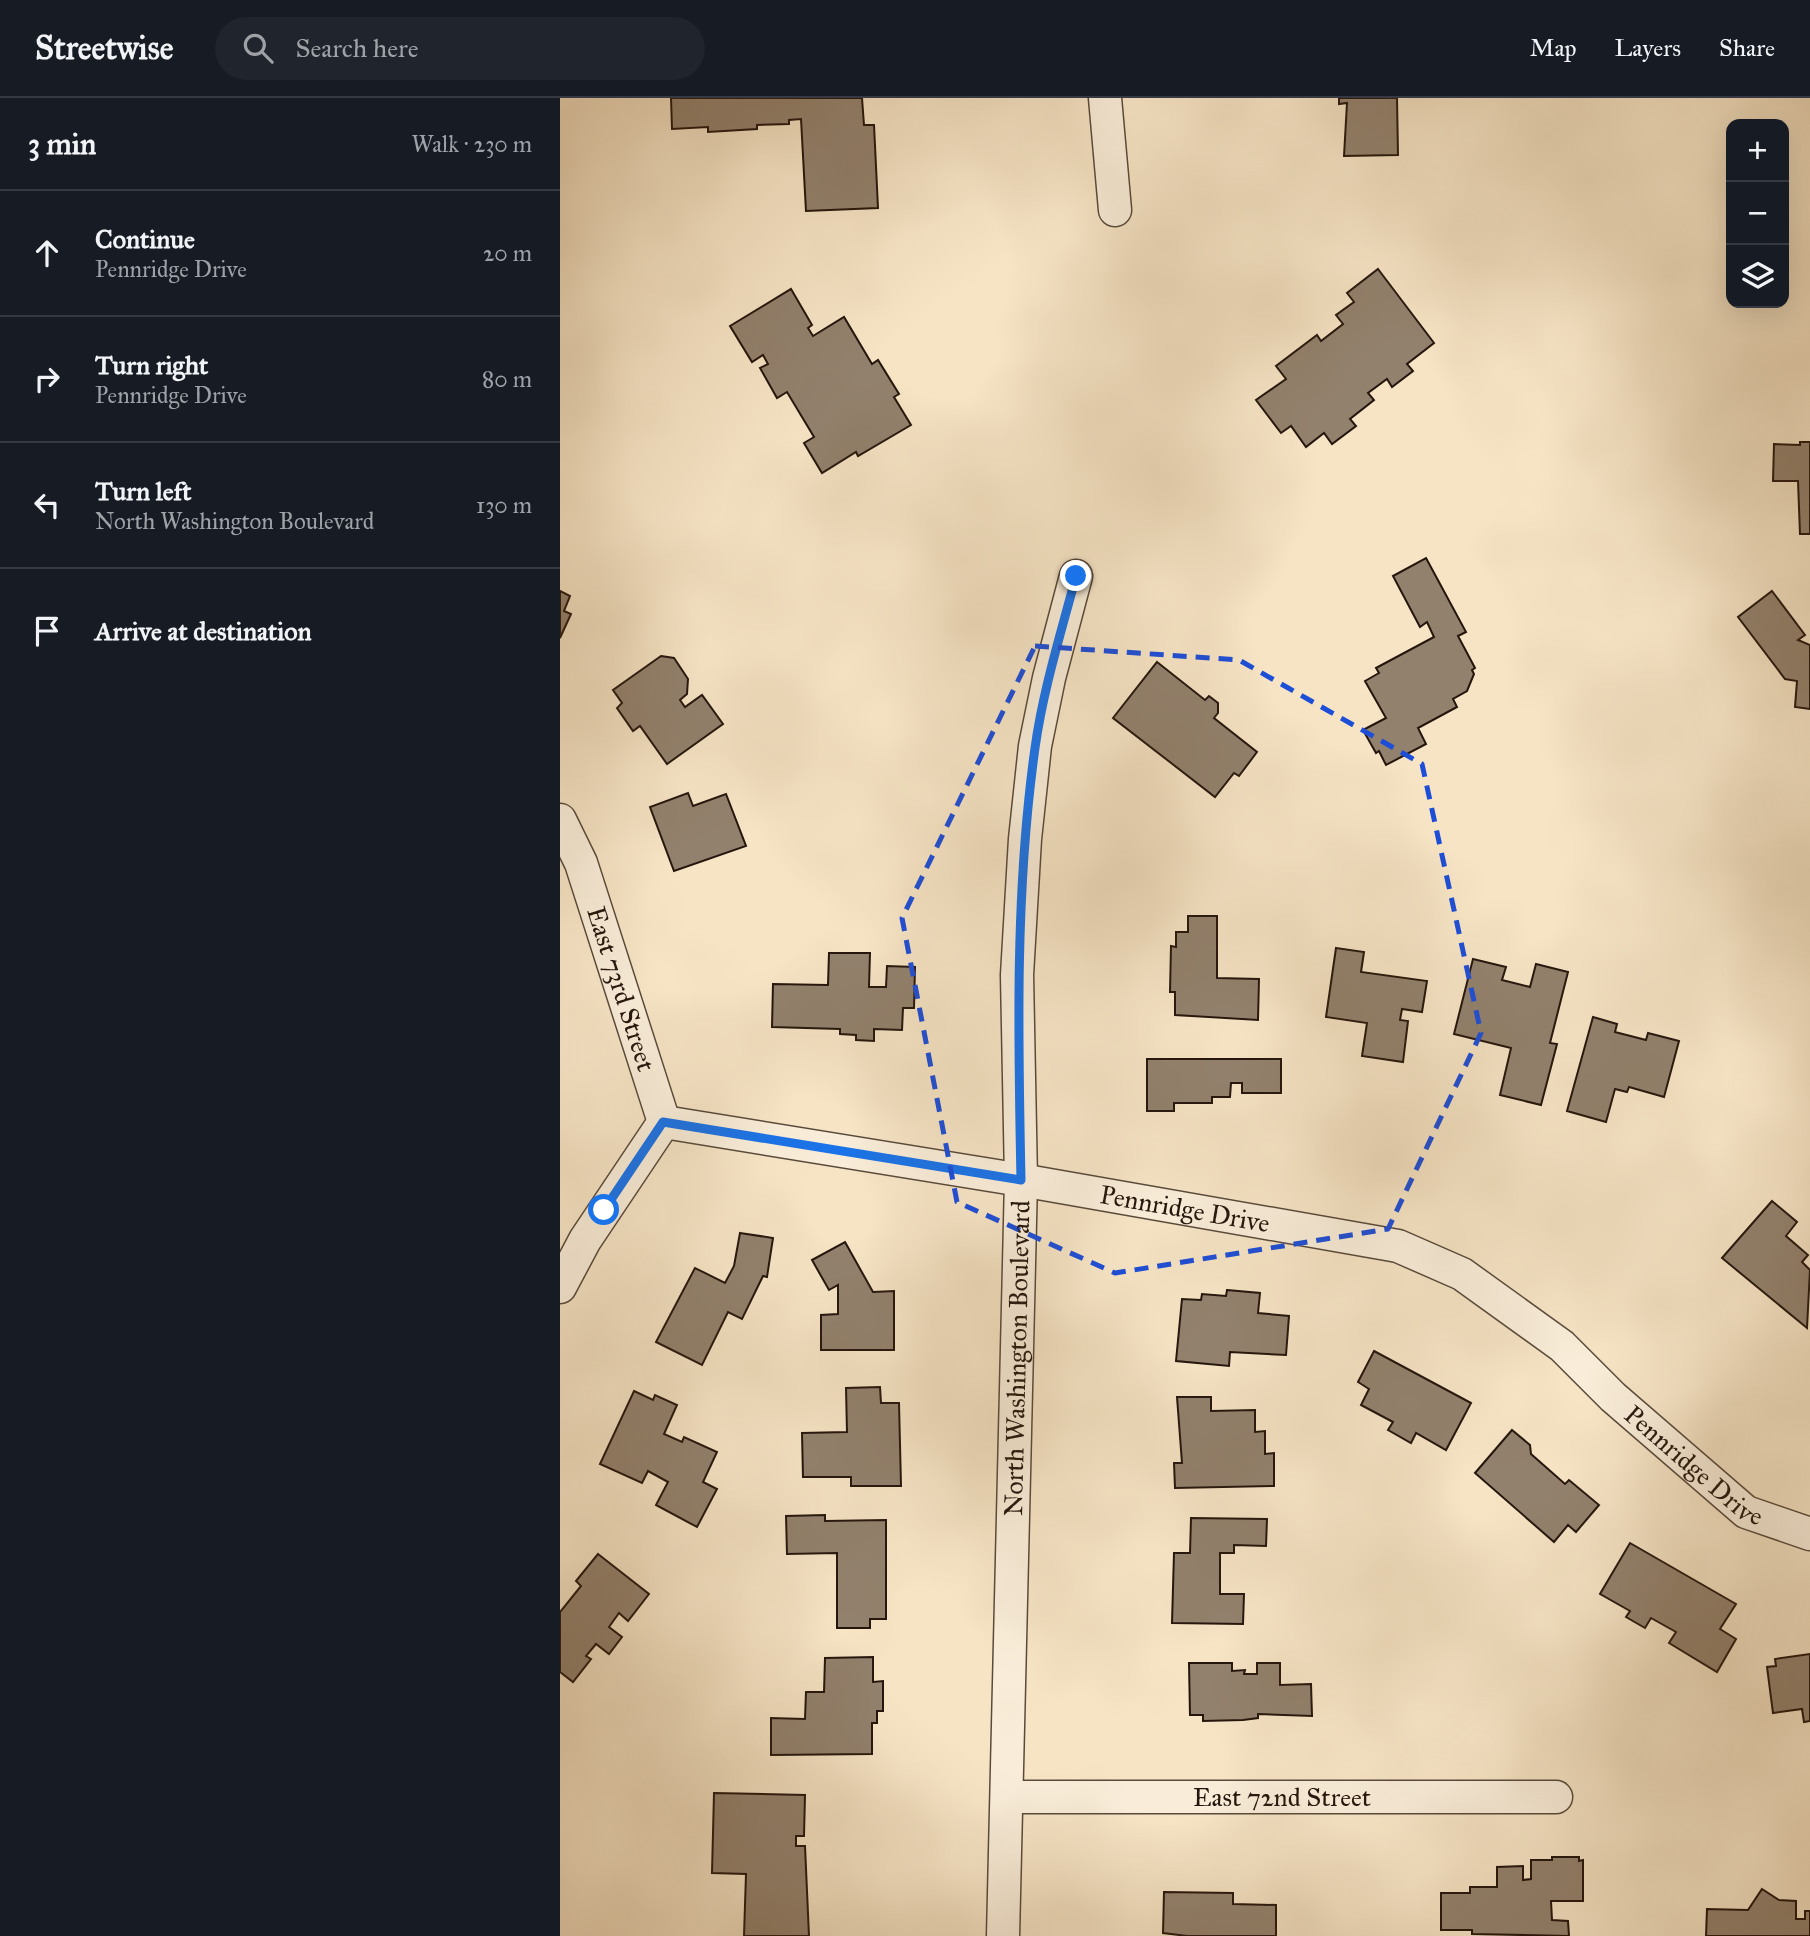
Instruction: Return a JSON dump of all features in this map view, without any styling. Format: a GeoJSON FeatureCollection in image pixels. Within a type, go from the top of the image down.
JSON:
{"type":"FeatureCollection","features":[{"type":"Feature","properties":{"kind":"street"},"geometry":{"type":"LineString","coordinates":[[1105,98],[1115,210]]}},
{"type":"Feature","properties":{"kind":"street","name":"North Washington Boulevard"},"geometry":{"type":"LineString","coordinates":[[1003,1936],[1021,1180],[1017,975],[1025,839],[1035,746],[1049,678],[1076,576]]}},
{"type":"Feature","properties":{"kind":"street","name":"East 73rd Street"},"geometry":{"type":"LineString","coordinates":[[560,820],[581,863],[663,1122]]}},
{"type":"Feature","properties":{"kind":"street"},"geometry":{"type":"LineString","coordinates":[[560,1287],[592,1230],[663,1122]]}},
{"type":"Feature","properties":{"kind":"street","name":"Pennridge Drive"},"geometry":{"type":"LineString","coordinates":[[663,1122],[1021,1180],[1398,1246],[1462,1274],[1562,1346],[1613,1397],[1746,1511],[1810,1534]]}},
{"type":"Feature","properties":{"kind":"street","name":"East 72nd Street"},"geometry":{"type":"LineString","coordinates":[[1007,1797],[1556,1797]]}},
{"type":"Feature","properties":{"kind":"highlighted area"},"geometry":{"type":"Polygon","coordinates":[[[1035,646],[1239,660],[1422,764],[1481,1033],[1388,1229],[1115,1273],[957,1202],[902,918],[1035,646]]]}},
{"type":"Feature","properties":{"kind":"building"},"geometry":{"type":"Polygon","coordinates":[[[671,98],[862,98],[864,125],[874,125],[878,208],[806,211],[801,119],[789,120],[789,124],[757,125],[757,129],[708,132],[708,127],[672,129],[671,98]]]}},
{"type":"Feature","properties":{"kind":"building"},"geometry":{"type":"Polygon","coordinates":[[[1339,98],[1397,98],[1398,155],[1344,156],[1347,103],[1339,104],[1339,98]]]}},
{"type":"Feature","properties":{"kind":"building"},"geometry":{"type":"Polygon","coordinates":[[[1378,269],[1434,343],[1407,364],[1413,371],[1392,387],[1387,379],[1368,393],[1374,400],[1350,419],[1356,426],[1332,444],[1324,433],[1306,447],[1291,426],[1281,433],[1256,400],[1286,379],[1276,366],[1317,335],[1321,341],[1343,324],[1336,315],[1354,302],[1347,293],[1378,269]]]}},
{"type":"Feature","properties":{"kind":"building"},"geometry":{"type":"Polygon","coordinates":[[[791,289],[812,325],[808,328],[813,336],[844,317],[872,364],[878,360],[899,394],[894,397],[911,425],[858,456],[856,452],[822,473],[804,443],[814,437],[787,392],[777,398],[760,368],[768,364],[763,355],[752,362],[730,326],[791,289]]]}},
{"type":"Feature","properties":{"kind":"building"},"geometry":{"type":"Polygon","coordinates":[[[1800,442],[1810,442],[1810,534],[1800,534],[1798,481],[1773,481],[1774,444],[1800,445],[1800,442]]]}},
{"type":"Feature","properties":{"kind":"building"},"geometry":{"type":"Polygon","coordinates":[[[1426,558],[1466,632],[1458,636],[1475,668],[1472,670],[1474,674],[1467,691],[1453,699],[1457,707],[1418,728],[1426,744],[1386,765],[1363,730],[1386,718],[1365,681],[1379,673],[1376,668],[1434,637],[1427,622],[1420,627],[1393,576],[1426,558]]]}},
{"type":"Feature","properties":{"kind":"building"},"geometry":{"type":"Polygon","coordinates":[[[560,591],[570,596],[564,611],[571,614],[560,638],[560,591]]]}},
{"type":"Feature","properties":{"kind":"building"},"geometry":{"type":"Polygon","coordinates":[[[1772,591],[1805,635],[1798,640],[1810,645],[1810,709],[1795,707],[1797,681],[1785,679],[1738,617],[1772,591]]]}},
{"type":"Feature","properties":{"kind":"building"},"geometry":{"type":"Polygon","coordinates":[[[661,656],[674,658],[688,679],[687,694],[680,700],[685,707],[702,695],[723,724],[667,764],[640,726],[633,731],[617,708],[622,703],[613,690],[661,656]]]}},
{"type":"Feature","properties":{"kind":"building"},"geometry":{"type":"Polygon","coordinates":[[[1157,662],[1205,700],[1209,696],[1218,703],[1218,713],[1214,718],[1257,752],[1239,776],[1234,773],[1215,797],[1113,718],[1157,662]]]}},
{"type":"Feature","properties":{"kind":"building"},"geometry":{"type":"Polygon","coordinates":[[[688,793],[693,806],[726,794],[746,846],[674,871],[650,807],[688,793]]]}},
{"type":"Feature","properties":{"kind":"building"},"geometry":{"type":"Polygon","coordinates":[[[1188,916],[1217,916],[1217,978],[1259,979],[1258,1020],[1175,1015],[1175,992],[1170,992],[1171,946],[1176,947],[1176,932],[1188,932],[1188,916]]]}},
{"type":"Feature","properties":{"kind":"building"},"geometry":{"type":"Polygon","coordinates":[[[1336,948],[1364,952],[1361,972],[1427,981],[1422,1012],[1402,1009],[1400,1020],[1408,1021],[1403,1062],[1362,1056],[1367,1023],[1326,1017],[1336,948]]]}},
{"type":"Feature","properties":{"kind":"building"},"geometry":{"type":"Polygon","coordinates":[[[829,953],[870,953],[869,987],[886,987],[887,966],[915,967],[914,1008],[903,1008],[902,1030],[874,1029],[874,1041],[856,1040],[856,1035],[840,1034],[840,1029],[772,1027],[773,984],[828,985],[829,953]]]}},
{"type":"Feature","properties":{"kind":"building"},"geometry":{"type":"Polygon","coordinates":[[[1473,959],[1506,967],[1502,980],[1530,987],[1536,964],[1568,972],[1550,1043],[1557,1044],[1541,1105],[1500,1095],[1511,1048],[1454,1034],[1473,959]]]}},
{"type":"Feature","properties":{"kind":"building"},"geometry":{"type":"Polygon","coordinates":[[[1593,1017],[1617,1024],[1615,1032],[1646,1040],[1648,1033],[1679,1041],[1664,1097],[1629,1087],[1627,1092],[1615,1089],[1606,1122],[1567,1111],[1593,1017]]]}},
{"type":"Feature","properties":{"kind":"building"},"geometry":{"type":"Polygon","coordinates":[[[1147,1059],[1281,1059],[1281,1093],[1242,1093],[1242,1083],[1231,1083],[1230,1097],[1212,1097],[1212,1103],[1174,1103],[1174,1111],[1147,1111],[1147,1059]]]}},
{"type":"Feature","properties":{"kind":"building"},"geometry":{"type":"Polygon","coordinates":[[[1772,1201],[1797,1222],[1786,1236],[1808,1255],[1802,1262],[1810,1270],[1807,1328],[1722,1258],[1772,1201]]]}},
{"type":"Feature","properties":{"kind":"building"},"geometry":{"type":"Polygon","coordinates":[[[740,1233],[773,1238],[767,1277],[763,1276],[742,1319],[728,1312],[702,1365],[656,1342],[695,1268],[725,1283],[734,1266],[740,1233]]]}},
{"type":"Feature","properties":{"kind":"building"},"geometry":{"type":"Polygon","coordinates":[[[845,1242],[873,1292],[894,1291],[894,1350],[821,1350],[821,1315],[838,1314],[838,1285],[829,1290],[812,1260],[845,1242]]]}},
{"type":"Feature","properties":{"kind":"building"},"geometry":{"type":"Polygon","coordinates":[[[1227,1290],[1260,1293],[1258,1313],[1289,1316],[1286,1355],[1230,1352],[1229,1366],[1176,1361],[1182,1299],[1201,1300],[1202,1294],[1226,1296],[1227,1290]]]}},
{"type":"Feature","properties":{"kind":"building"},"geometry":{"type":"Polygon","coordinates":[[[1374,1351],[1471,1403],[1446,1450],[1416,1433],[1411,1443],[1388,1430],[1393,1422],[1361,1405],[1369,1389],[1358,1382],[1374,1351]]]}},
{"type":"Feature","properties":{"kind":"building"},"geometry":{"type":"Polygon","coordinates":[[[880,1387],[881,1403],[899,1403],[901,1486],[851,1486],[851,1477],[803,1477],[802,1433],[847,1432],[846,1388],[880,1387]]]}},
{"type":"Feature","properties":{"kind":"building"},"geometry":{"type":"Polygon","coordinates":[[[634,1391],[653,1400],[655,1395],[677,1405],[664,1434],[682,1442],[684,1437],[717,1452],[703,1482],[717,1489],[697,1527],[656,1505],[668,1482],[648,1471],[642,1483],[600,1464],[634,1391]]]}},
{"type":"Feature","properties":{"kind":"building"},"geometry":{"type":"Polygon","coordinates":[[[1177,1397],[1211,1397],[1211,1411],[1255,1410],[1255,1432],[1265,1431],[1265,1454],[1274,1453],[1274,1486],[1175,1488],[1174,1463],[1182,1463],[1177,1397]]]}},
{"type":"Feature","properties":{"kind":"building"},"geometry":{"type":"Polygon","coordinates":[[[1512,1430],[1530,1445],[1531,1454],[1565,1484],[1569,1480],[1599,1505],[1576,1532],[1568,1525],[1554,1542],[1475,1473],[1512,1430]]]}},
{"type":"Feature","properties":{"kind":"building"},"geometry":{"type":"Polygon","coordinates":[[[825,1515],[825,1521],[886,1520],[886,1619],[870,1619],[870,1628],[837,1628],[837,1553],[787,1554],[786,1516],[825,1515]]]}},
{"type":"Feature","properties":{"kind":"building"},"geometry":{"type":"Polygon","coordinates":[[[1191,1518],[1267,1519],[1266,1546],[1234,1545],[1234,1553],[1220,1553],[1220,1594],[1244,1594],[1243,1624],[1172,1623],[1174,1553],[1190,1553],[1191,1518]]]}},
{"type":"Feature","properties":{"kind":"building"},"geometry":{"type":"Polygon","coordinates":[[[1630,1543],[1736,1604],[1720,1629],[1736,1639],[1717,1672],[1669,1643],[1676,1632],[1651,1618],[1645,1628],[1626,1617],[1630,1611],[1600,1594],[1630,1543]]]}},
{"type":"Feature","properties":{"kind":"building"},"geometry":{"type":"Polygon","coordinates":[[[598,1554],[649,1594],[628,1621],[619,1613],[609,1627],[622,1637],[609,1654],[596,1644],[586,1656],[591,1659],[573,1682],[560,1672],[560,1612],[581,1586],[576,1581],[598,1554]]]}},
{"type":"Feature","properties":{"kind":"building"},"geometry":{"type":"Polygon","coordinates":[[[1810,1654],[1810,1721],[1804,1722],[1802,1709],[1773,1713],[1767,1667],[1776,1666],[1775,1659],[1810,1654]]]}},
{"type":"Feature","properties":{"kind":"building"},"geometry":{"type":"Polygon","coordinates":[[[873,1657],[873,1682],[883,1681],[883,1711],[877,1711],[877,1723],[872,1723],[872,1754],[771,1755],[771,1718],[805,1719],[806,1692],[824,1692],[825,1658],[873,1657]]]}},
{"type":"Feature","properties":{"kind":"building"},"geometry":{"type":"Polygon","coordinates":[[[1189,1663],[1232,1663],[1232,1671],[1245,1670],[1244,1674],[1257,1674],[1257,1663],[1280,1663],[1280,1685],[1311,1684],[1312,1716],[1258,1714],[1258,1718],[1243,1720],[1203,1721],[1203,1715],[1190,1715],[1189,1663]]]}},
{"type":"Feature","properties":{"kind":"building"},"geometry":{"type":"Polygon","coordinates":[[[714,1793],[805,1795],[804,1836],[796,1836],[796,1846],[805,1846],[809,1936],[744,1936],[746,1874],[712,1873],[714,1793]]]}},
{"type":"Feature","properties":{"kind":"building"},"geometry":{"type":"Polygon","coordinates":[[[1552,1857],[1579,1857],[1579,1861],[1583,1860],[1583,1901],[1551,1901],[1552,1920],[1568,1921],[1569,1936],[1472,1934],[1472,1930],[1441,1930],[1441,1893],[1470,1893],[1470,1887],[1497,1887],[1497,1867],[1523,1866],[1523,1880],[1531,1879],[1531,1860],[1552,1860],[1552,1857]]]}},
{"type":"Feature","properties":{"kind":"building"},"geometry":{"type":"Polygon","coordinates":[[[1762,1889],[1779,1900],[1796,1901],[1796,1919],[1805,1919],[1805,1911],[1810,1911],[1810,1936],[1706,1936],[1707,1909],[1748,1910],[1762,1889]]]}},
{"type":"Feature","properties":{"kind":"building"},"geometry":{"type":"Polygon","coordinates":[[[1164,1892],[1233,1893],[1233,1904],[1276,1905],[1276,1936],[1187,1936],[1163,1933],[1164,1892]]]}},
{"type":"Feature","properties":{"kind":"route"},"geometry":{"type":"LineString","coordinates":[[604,1210],[663,1122],[1021,1180],[1017,975],[1025,839],[1035,746],[1049,678],[1076,576]]}}]}
